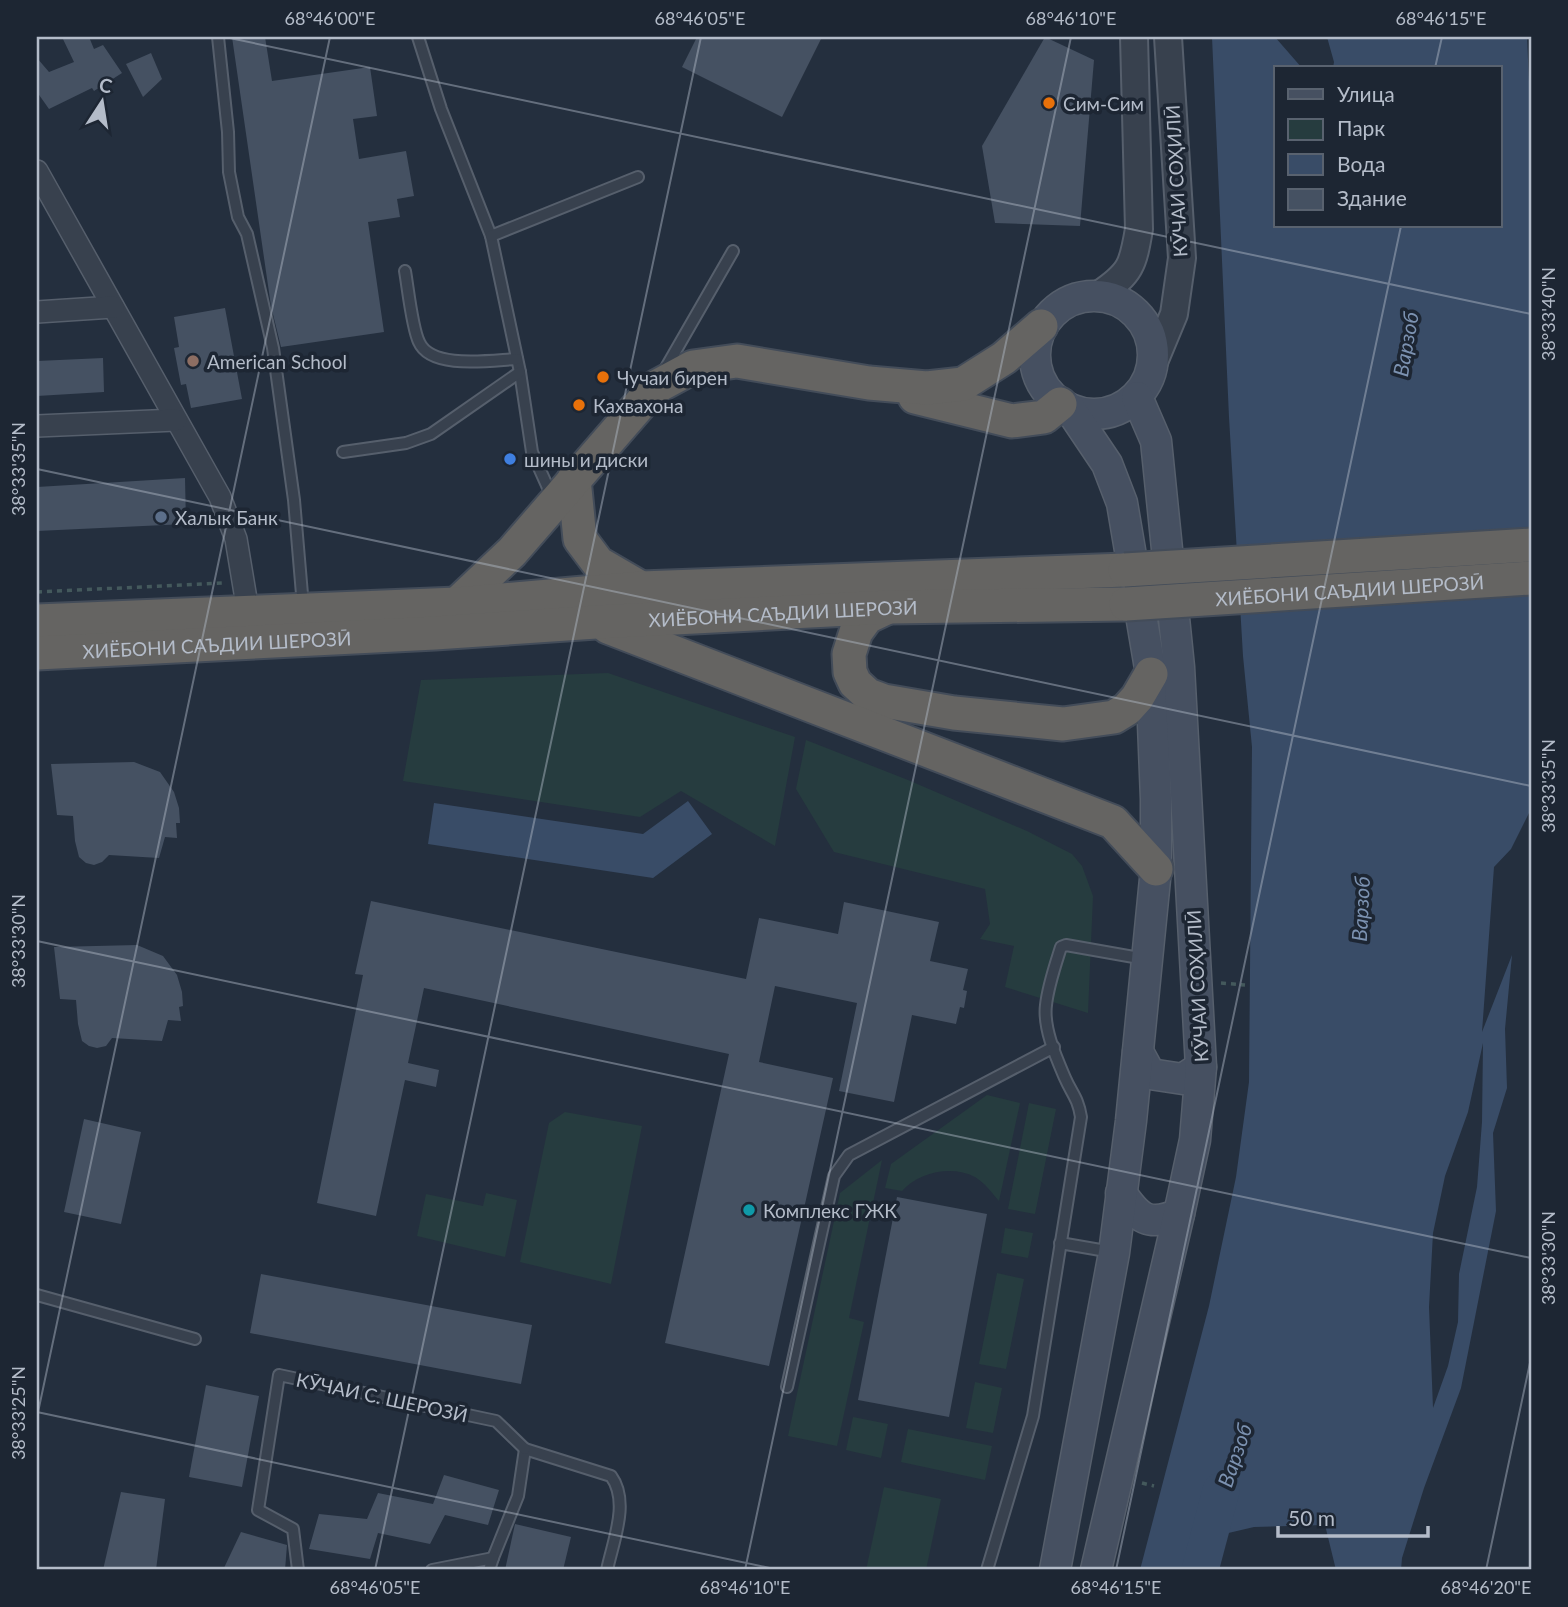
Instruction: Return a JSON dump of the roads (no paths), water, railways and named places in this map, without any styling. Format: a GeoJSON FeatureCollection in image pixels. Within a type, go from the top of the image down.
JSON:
{"type":"FeatureCollection","features":[{"type":"Feature","properties":{"kind":"highway"},"geometry":{"type":"LineString","coordinates":[[457,604],[512,552],[654,388],[693,367],[737,361],[869,383],[927,388],[963,384],[1004,358],[1041,326]]}},
{"type":"Feature","properties":{"kind":"highway"},"geometry":{"type":"LineString","coordinates":[[869,383],[920,399],[1012,421],[1044,417],[1065,406]]}},
{"type":"Feature","properties":{"kind":"highway"},"geometry":{"type":"LineString","coordinates":[[564,491],[580,539],[598,563],[641,588]]}},
{"type":"Feature","properties":{"kind":"highway","name":"ХИЁБОНИ САЪДИИ ШЕРОЗӢ"},"geometry":{"type":"LineString","coordinates":[[37,621],[245,597],[303,609],[457,604],[641,588],[1125,570],[1531,545]]}},
{"type":"Feature","properties":{"kind":"highway","name":"ХИЁБОНИ САЪДИИ ШЕРОЗӢ"},"geometry":{"type":"LineString","coordinates":[[37,653],[435,634],[596,622],[888,607],[1126,604],[1531,578]]}},
{"type":"Feature","properties":{"kind":"highway"},"geometry":{"type":"LineString","coordinates":[[888,607],[867,617],[856,632],[849,654],[850,672],[855,683],[867,695],[884,702],[954,713],[1063,724],[1114,717],[1128,709],[1150,674]]}},
{"type":"Feature","properties":{"kind":"highway"},"geometry":{"type":"LineString","coordinates":[[596,622],[1113,822],[1156,869]]}},
{"type":"Feature","properties":{"kind":"main road"},"geometry":{"type":"LineString","coordinates":[[1055,1570],[1114,1253],[1156,869],[1156,799],[1150,674],[1122,503],[1107,464],[1065,406],[1047,392],[1038,377],[1034,360],[1035,343],[1041,326],[1056,308],[1076,297],[1100,295],[1130,306],[1150,331],[1154,362],[1138,397],[1123,407],[1106,413],[1088,414],[1065,406]]}},
{"type":"Feature","properties":{"kind":"main road","name":"КӮЧАИ СОҲИЛӢ"},"geometry":{"type":"LineString","coordinates":[[1096,1570],[1180,1214],[1195,1140],[1201,1067],[1179,667],[1156,441],[1138,397]]}},
{"type":"Feature","properties":{"kind":"main road"},"geometry":{"type":"LineString","coordinates":[[1138,1052],[1150,1074],[1183,1079],[1201,1067]]}},
{"type":"Feature","properties":{"kind":"main road"},"geometry":{"type":"LineString","coordinates":[[1121,1193],[1138,1216],[1160,1222],[1180,1214]]}},
{"type":"Feature","properties":{"kind":"street","name":"КӮЧАИ СОҲИЛӢ"},"geometry":{"type":"LineString","coordinates":[[1100,295],[1122,279],[1134,258],[1139,229],[1134,37]]}},
{"type":"Feature","properties":{"kind":"street","name":"КӮЧАИ СОҲИЛӢ"},"geometry":{"type":"LineString","coordinates":[[1154,362],[1174,314],[1182,258],[1168,37]]}},
{"type":"Feature","properties":{"kind":"street"},"geometry":{"type":"LineString","coordinates":[[38,178],[220,497],[236,539],[245,597]]}},
{"type":"Feature","properties":{"kind":"street"},"geometry":{"type":"LineString","coordinates":[[37,312],[113,307]]}},
{"type":"Feature","properties":{"kind":"street"},"geometry":{"type":"LineString","coordinates":[[37,426],[176,420]]}},
{"type":"Feature","properties":{"kind":"lane"},"geometry":{"type":"LineString","coordinates":[[218,37],[228,132],[229,172],[237,216],[247,234],[273,348],[294,500],[303,609]]}},
{"type":"Feature","properties":{"kind":"lane"},"geometry":{"type":"LineString","coordinates":[[418,37],[441,109],[491,236],[520,372],[532,452],[564,491]]}},
{"type":"Feature","properties":{"kind":"lane"},"geometry":{"type":"LineString","coordinates":[[491,236],[638,177]]}},
{"type":"Feature","properties":{"kind":"lane"},"geometry":{"type":"LineString","coordinates":[[654,388],[733,251]]}},
{"type":"Feature","properties":{"kind":"lane"},"geometry":{"type":"LineString","coordinates":[[405,271],[419,342],[429,355],[450,361],[517,359]]}},
{"type":"Feature","properties":{"kind":"lane"},"geometry":{"type":"LineString","coordinates":[[343,452],[407,443],[431,434],[520,372]]}},
{"type":"Feature","properties":{"kind":"lane"},"geometry":{"type":"LineString","coordinates":[[987,1570],[1033,1416],[1081,1117],[1079,1102],[1065,1080],[1046,1024],[1045,1007],[1061,947],[1066,945],[1147,960]]}},
{"type":"Feature","properties":{"kind":"lane"},"geometry":{"type":"LineString","coordinates":[[787,1387],[834,1176],[839,1166],[849,1155],[1054,1047]]}},
{"type":"Feature","properties":{"kind":"lane"},"geometry":{"type":"LineString","coordinates":[[1060,1243],[1114,1253]]}},
{"type":"Feature","properties":{"kind":"lane"},"geometry":{"type":"LineString","coordinates":[[37,1294],[195,1339]]}},
{"type":"Feature","properties":{"kind":"lane","name":"КӮЧАИ С. ШЕРОЗӢ"},"geometry":{"type":"LineString","coordinates":[[299,1570],[293,1529],[258,1510],[279,1375],[496,1421],[525,1449]]}},
{"type":"Feature","properties":{"kind":"lane"},"geometry":{"type":"LineString","coordinates":[[489,1570],[517,1496],[525,1449],[611,1476],[618,1486],[621,1499],[607,1570]]}},
{"type":"Feature","properties":{"kind":"lane"},"geometry":{"type":"LineString","coordinates":[[432,1570],[493,1558]]}},
{"type":"Feature","properties":{"kind":"water"},"geometry":{"type":"Polygon","coordinates":[[[1212,37],[1275,37],[1300,66],[1274,66],[1274,228],[1502,228],[1502,66],[1333,66],[1327,37],[1527,37],[1531,126],[1531,812],[1511,849],[1494,867],[1482,1032],[1512,955],[1505,1029],[1507,1088],[1493,1133],[1496,1211],[1461,1388],[1424,1488],[1402,1558],[1401,1570],[1336,1570],[1325,1525],[1254,1527],[1190,1542],[1188,1570],[1140,1570],[1209,1306],[1236,1177],[1249,1082],[1252,747],[1243,656],[1212,37]],[[1483,1043],[1468,1112],[1445,1176],[1433,1233],[1429,1307],[1433,1408],[1448,1366],[1458,1322],[1459,1274],[1477,1187],[1482,1122],[1483,1043]]]}},
{"type":"Feature","properties":{"kind":"water"},"geometry":{"type":"Polygon","coordinates":[[[688,801],[712,834],[653,878],[428,844],[434,803],[643,834],[688,801]]]}},
{"type":"Feature","properties":{"kind":"waterway","name":"Варзоб"},"geometry":{"type":"LineString","coordinates":[[1200,1570],[1221,1491]]}},
{"type":"Feature","properties":{"kind":"place","name":"Сим-Сим"},"geometry":{"type":"Point","coordinates":[1049,103]}},
{"type":"Feature","properties":{"kind":"place","name":"American School"},"geometry":{"type":"Point","coordinates":[193,361]}},
{"type":"Feature","properties":{"kind":"place","name":"Чучаи бирен"},"geometry":{"type":"Point","coordinates":[603,377]}},
{"type":"Feature","properties":{"kind":"place","name":"Кахвахона"},"geometry":{"type":"Point","coordinates":[579,405]}},
{"type":"Feature","properties":{"kind":"place","name":"шины и диски"},"geometry":{"type":"Point","coordinates":[510,459]}},
{"type":"Feature","properties":{"kind":"place","name":"Халык Банк"},"geometry":{"type":"Point","coordinates":[161,517]}},
{"type":"Feature","properties":{"kind":"place","name":"Комплекс ГЖК"},"geometry":{"type":"Point","coordinates":[749,1210]}}]}
